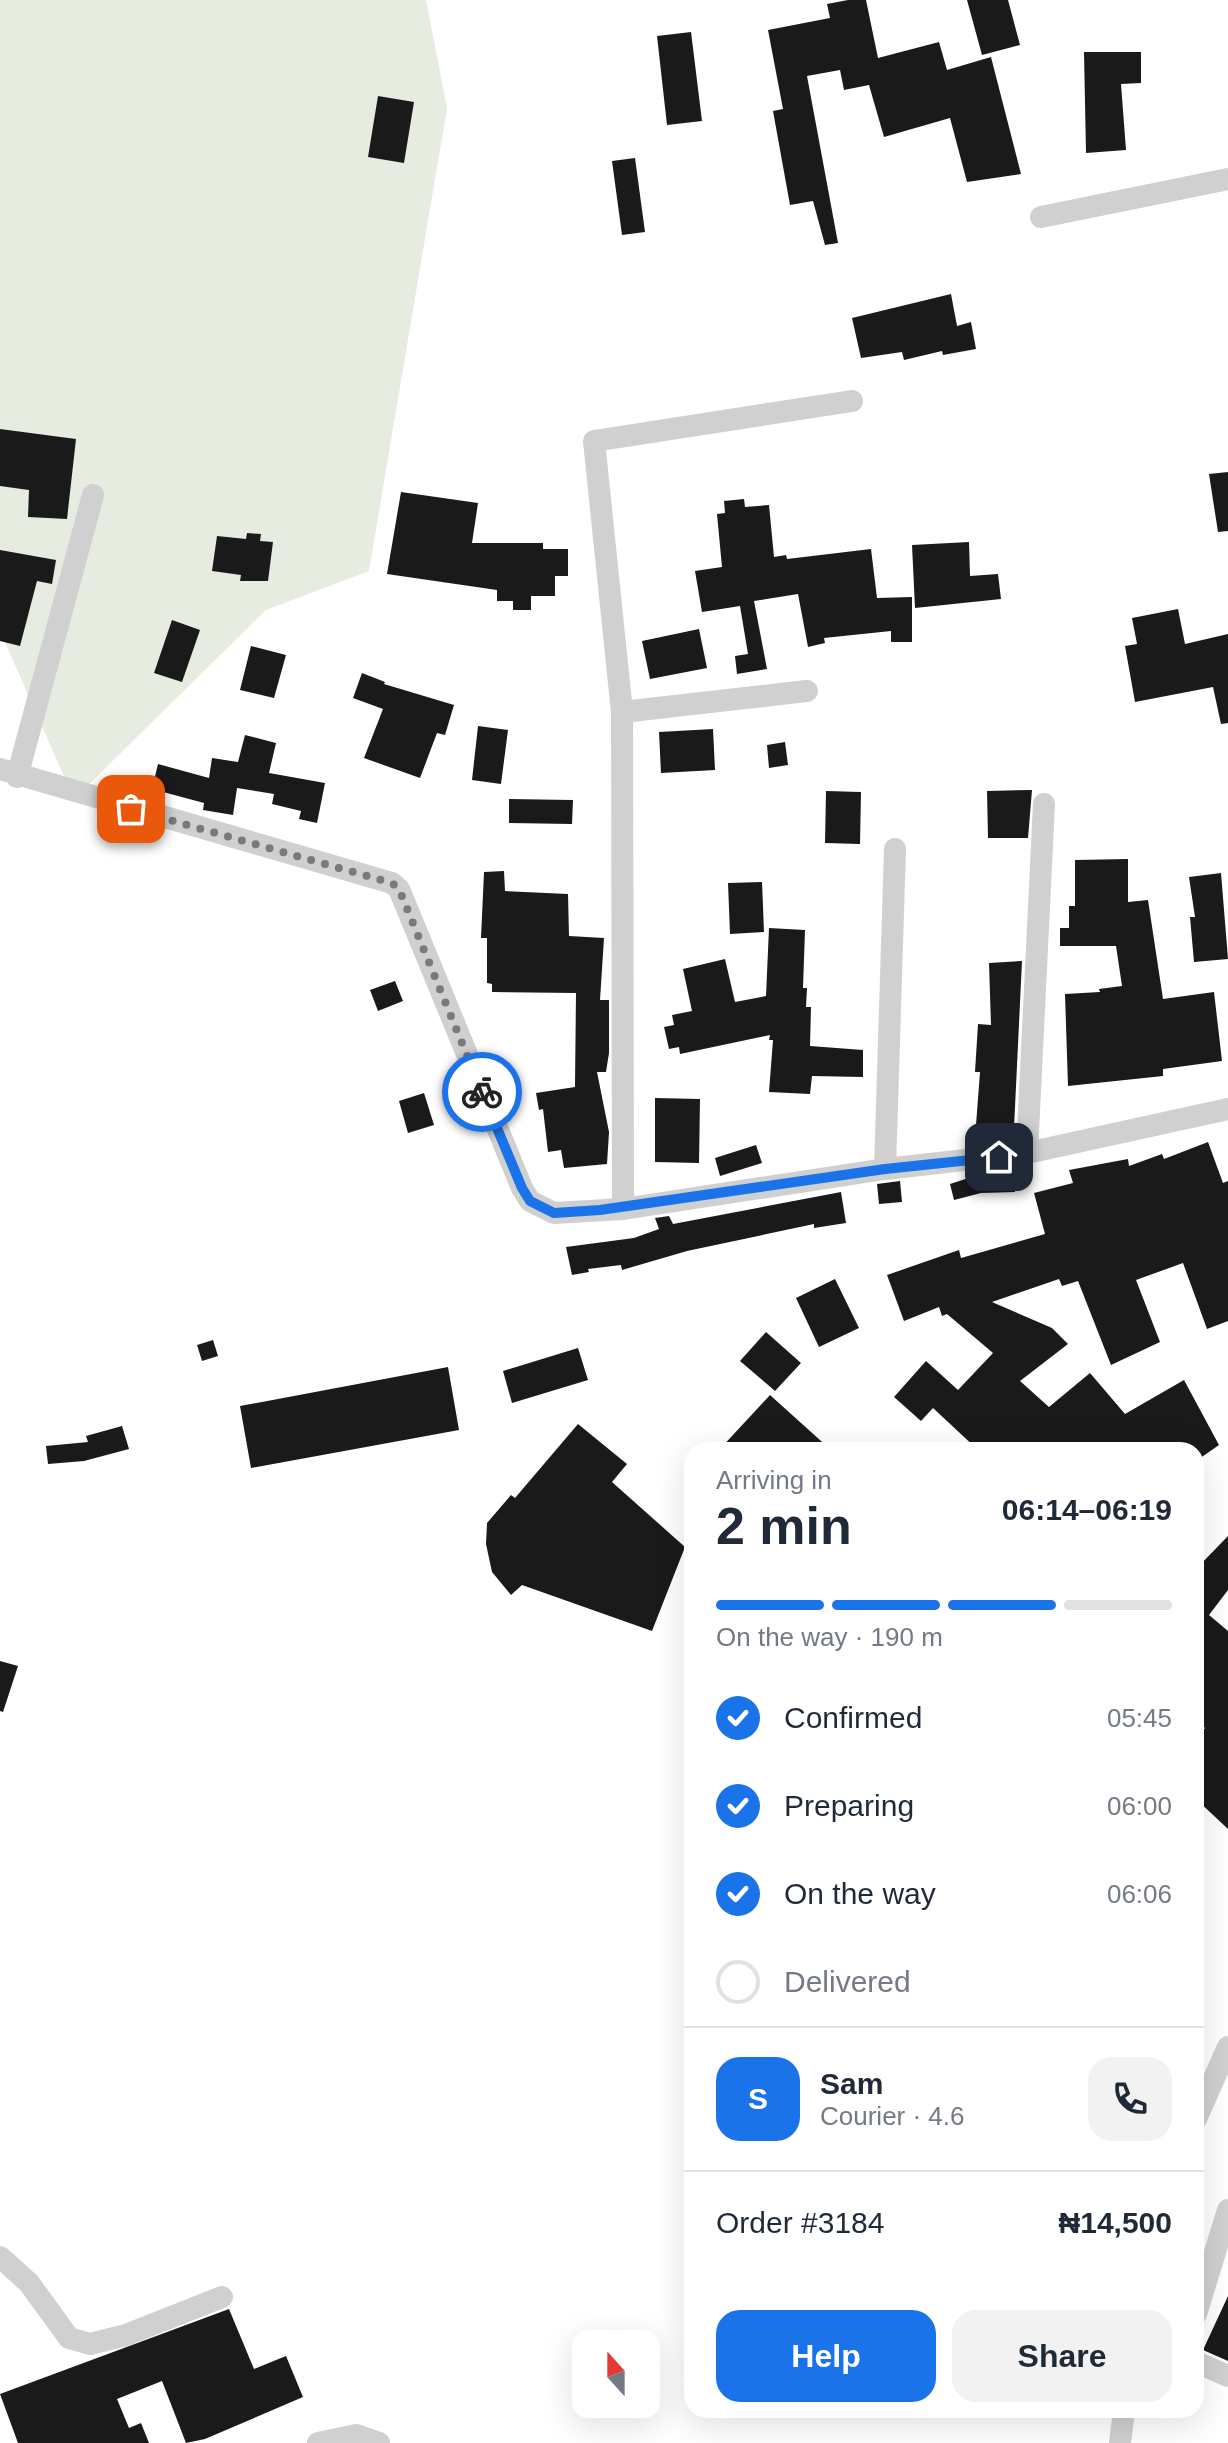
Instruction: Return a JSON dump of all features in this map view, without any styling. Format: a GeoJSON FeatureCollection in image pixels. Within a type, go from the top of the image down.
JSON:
{"type":"FeatureCollection","features":[{"type":"Feature","properties":{"kind":"street"},"geometry":{"type":"LineString","coordinates":[[1041,217],[1228,179]]}},
{"type":"Feature","properties":{"kind":"street"},"geometry":{"type":"LineString","coordinates":[[623,1209],[622,712],[594,441],[852,401]]}},
{"type":"Feature","properties":{"kind":"street"},"geometry":{"type":"LineString","coordinates":[[93,495],[8,773],[392,883],[399,889],[530,1201],[554,1213],[623,1209],[885,1169],[1027,1153],[1228,1109]]}},
{"type":"Feature","properties":{"kind":"street"},"geometry":{"type":"LineString","coordinates":[[622,712],[807,691]]}},
{"type":"Feature","properties":{"kind":"street"},"geometry":{"type":"LineString","coordinates":[[1027,1153],[1044,804]]}},
{"type":"Feature","properties":{"kind":"street"},"geometry":{"type":"LineString","coordinates":[[885,1169],[895,849]]}},
{"type":"Feature","properties":{"kind":"street"},"geometry":{"type":"LineString","coordinates":[[1204,2101],[1228,2047]]}},
{"type":"Feature","properties":{"kind":"street"},"geometry":{"type":"LineString","coordinates":[[1204,2288],[1228,2210]]}},
{"type":"Feature","properties":{"kind":"street"},"geometry":{"type":"LineString","coordinates":[[0,2257],[29,2283],[69,2338],[90,2344],[126,2335],[222,2297]]}},
{"type":"Feature","properties":{"kind":"street"},"geometry":{"type":"LineString","coordinates":[[1204,2366],[1228,2376]]}},
{"type":"Feature","properties":{"kind":"street"},"geometry":{"type":"LineString","coordinates":[[1120,2443],[1123,2418]]}},
{"type":"Feature","properties":{"kind":"street"},"geometry":{"type":"LineString","coordinates":[[318,2443],[356,2435],[379,2443]]}},
{"type":"Feature","properties":{"kind":"shaded area"},"geometry":{"type":"Polygon","coordinates":[[[0,0],[426,0],[447,108],[369,571],[266,610],[74,799],[0,631],[0,0]]]}},
{"type":"Feature","properties":{"kind":"building"},"geometry":{"type":"Polygon","coordinates":[[[866,0],[878,58],[939,42],[947,70],[991,57],[1021,174],[967,182],[950,118],[884,137],[869,85],[844,90],[840,70],[807,76],[838,243],[825,245],[813,201],[790,205],[773,111],[783,109],[768,30],[830,18],[827,4],[866,0]]]}},
{"type":"Feature","properties":{"kind":"building"},"geometry":{"type":"Polygon","coordinates":[[[967,0],[1008,0],[1020,45],[982,55],[967,0]]]}},
{"type":"Feature","properties":{"kind":"building"},"geometry":{"type":"Polygon","coordinates":[[[691,32],[702,121],[667,125],[657,36],[691,32]]]}},
{"type":"Feature","properties":{"kind":"building"},"geometry":{"type":"Polygon","coordinates":[[[1084,52],[1141,52],[1141,83],[1121,84],[1126,150],[1086,153],[1084,52]]]}},
{"type":"Feature","properties":{"kind":"building"},"geometry":{"type":"Polygon","coordinates":[[[378,96],[414,102],[404,163],[368,157],[378,96]]]}},
{"type":"Feature","properties":{"kind":"building"},"geometry":{"type":"Polygon","coordinates":[[[635,158],[645,232],[622,235],[612,161],[635,158]]]}},
{"type":"Feature","properties":{"kind":"building"},"geometry":{"type":"Polygon","coordinates":[[[951,294],[957,326],[971,322],[976,349],[943,355],[942,351],[904,360],[902,352],[861,358],[852,318],[951,294]]]}},
{"type":"Feature","properties":{"kind":"building"},"geometry":{"type":"Polygon","coordinates":[[[0,429],[76,439],[67,519],[28,517],[29,490],[0,486],[0,429]]]}},
{"type":"Feature","properties":{"kind":"building"},"geometry":{"type":"Polygon","coordinates":[[[1228,472],[1228,531],[1218,532],[1209,474],[1228,472]]]}},
{"type":"Feature","properties":{"kind":"building"},"geometry":{"type":"Polygon","coordinates":[[[401,492],[478,503],[472,543],[543,543],[543,549],[568,549],[568,576],[555,576],[555,596],[531,596],[531,610],[513,610],[513,601],[497,601],[497,590],[387,574],[401,492]]]}},
{"type":"Feature","properties":{"kind":"building"},"geometry":{"type":"Polygon","coordinates":[[[744,499],[745,507],[769,505],[774,557],[786,555],[787,559],[871,549],[877,598],[912,597],[912,642],[891,642],[891,631],[824,638],[825,643],[808,647],[798,594],[754,601],[767,669],[737,674],[735,656],[748,654],[740,606],[702,612],[695,571],[722,567],[717,514],[725,513],[724,501],[744,499]]]}},
{"type":"Feature","properties":{"kind":"building"},"geometry":{"type":"Polygon","coordinates":[[[247,533],[261,534],[260,541],[273,542],[268,581],[240,581],[241,575],[212,571],[217,536],[246,539],[247,533]]]}},
{"type":"Feature","properties":{"kind":"building"},"geometry":{"type":"Polygon","coordinates":[[[969,542],[970,576],[998,574],[1001,599],[915,608],[912,545],[969,542]]]}},
{"type":"Feature","properties":{"kind":"building"},"geometry":{"type":"Polygon","coordinates":[[[0,550],[56,560],[52,584],[37,581],[20,646],[0,641],[0,550]]]}},
{"type":"Feature","properties":{"kind":"building"},"geometry":{"type":"Polygon","coordinates":[[[1178,609],[1185,644],[1228,634],[1228,723],[1221,724],[1213,687],[1135,702],[1125,646],[1137,644],[1132,618],[1178,609]]]}},
{"type":"Feature","properties":{"kind":"building"},"geometry":{"type":"Polygon","coordinates":[[[172,620],[200,630],[182,682],[154,673],[172,620]]]}},
{"type":"Feature","properties":{"kind":"building"},"geometry":{"type":"Polygon","coordinates":[[[699,629],[707,668],[650,679],[642,641],[699,629]]]}},
{"type":"Feature","properties":{"kind":"building"},"geometry":{"type":"Polygon","coordinates":[[[251,646],[286,655],[274,698],[240,690],[251,646]]]}},
{"type":"Feature","properties":{"kind":"building"},"geometry":{"type":"Polygon","coordinates":[[[362,673],[384,684],[454,705],[445,735],[437,733],[420,778],[364,758],[383,709],[353,698],[362,673]]]}},
{"type":"Feature","properties":{"kind":"building"},"geometry":{"type":"Polygon","coordinates":[[[478,726],[508,730],[501,784],[472,780],[478,726]]]}},
{"type":"Feature","properties":{"kind":"building"},"geometry":{"type":"Polygon","coordinates":[[[713,729],[715,770],[661,773],[659,732],[713,729]]]}},
{"type":"Feature","properties":{"kind":"building"},"geometry":{"type":"Polygon","coordinates":[[[245,735],[276,743],[269,773],[325,783],[317,823],[299,819],[301,811],[272,804],[274,794],[237,788],[233,815],[203,810],[204,803],[152,789],[158,764],[209,778],[212,758],[238,762],[245,735]]]}},
{"type":"Feature","properties":{"kind":"building"},"geometry":{"type":"Polygon","coordinates":[[[785,742],[788,765],[769,768],[767,745],[785,742]]]}},
{"type":"Feature","properties":{"kind":"building"},"geometry":{"type":"Polygon","coordinates":[[[1032,790],[1028,838],[988,838],[987,791],[1032,790]]]}},
{"type":"Feature","properties":{"kind":"building"},"geometry":{"type":"Polygon","coordinates":[[[826,791],[861,792],[860,844],[825,843],[826,791]]]}},
{"type":"Feature","properties":{"kind":"building"},"geometry":{"type":"Polygon","coordinates":[[[509,799],[573,800],[572,824],[509,823],[509,799]]]}},
{"type":"Feature","properties":{"kind":"building"},"geometry":{"type":"Polygon","coordinates":[[[1128,859],[1128,902],[1148,900],[1163,999],[1214,992],[1222,1061],[1163,1069],[1163,1076],[1068,1086],[1065,994],[1100,992],[1099,989],[1122,986],[1116,946],[1060,946],[1060,928],[1069,928],[1069,906],[1075,906],[1075,860],[1128,859]]]}},
{"type":"Feature","properties":{"kind":"building"},"geometry":{"type":"Polygon","coordinates":[[[504,871],[505,891],[568,894],[569,936],[604,938],[600,1000],[609,1000],[609,1053],[606,1072],[597,1072],[609,1132],[607,1164],[564,1168],[561,1150],[548,1152],[543,1109],[539,1110],[536,1093],[575,1087],[576,993],[492,992],[492,984],[487,983],[487,938],[481,938],[484,872],[504,871]]]}},
{"type":"Feature","properties":{"kind":"building"},"geometry":{"type":"Polygon","coordinates":[[[1221,873],[1228,959],[1194,962],[1190,917],[1195,917],[1189,877],[1221,873]]]}},
{"type":"Feature","properties":{"kind":"building"},"geometry":{"type":"Polygon","coordinates":[[[762,882],[764,932],[730,934],[728,883],[762,882]]]}},
{"type":"Feature","properties":{"kind":"building"},"geometry":{"type":"Polygon","coordinates":[[[769,928],[805,930],[803,988],[807,988],[806,1007],[811,1007],[810,1046],[863,1050],[863,1077],[812,1076],[810,1094],[769,1092],[773,1040],[769,1040],[770,1035],[680,1054],[679,1047],[669,1049],[664,1027],[674,1025],[672,1015],[692,1011],[683,969],[725,959],[735,1002],[766,996],[769,928]]]}},
{"type":"Feature","properties":{"kind":"building"},"geometry":{"type":"Polygon","coordinates":[[[1022,961],[1014,1128],[976,1125],[980,1072],[975,1072],[978,1024],[991,1025],[989,963],[1022,961]]]}},
{"type":"Feature","properties":{"kind":"building"},"geometry":{"type":"Polygon","coordinates":[[[395,981],[403,1001],[378,1011],[370,990],[395,981]]]}},
{"type":"Feature","properties":{"kind":"building"},"geometry":{"type":"Polygon","coordinates":[[[424,1093],[434,1125],[408,1133],[399,1101],[424,1093]]]}},
{"type":"Feature","properties":{"kind":"building"},"geometry":{"type":"Polygon","coordinates":[[[655,1098],[700,1099],[699,1163],[655,1162],[655,1098]]]}},
{"type":"Feature","properties":{"kind":"building"},"geometry":{"type":"Polygon","coordinates":[[[1208,1142],[1223,1183],[1228,1181],[1228,1321],[1207,1329],[1183,1263],[1136,1280],[1160,1342],[1111,1365],[1078,1281],[1062,1286],[1059,1279],[992,1302],[1052,1328],[1068,1344],[1020,1381],[1049,1407],[1090,1373],[1125,1414],[1184,1380],[1219,1445],[1204,1455],[1204,1442],[969,1442],[933,1408],[921,1421],[894,1397],[926,1361],[958,1390],[993,1353],[947,1314],[942,1316],[939,1307],[904,1321],[887,1275],[959,1250],[961,1258],[1045,1234],[1034,1193],[1073,1183],[1069,1170],[1128,1159],[1129,1166],[1162,1154],[1164,1159],[1208,1142]]]}},
{"type":"Feature","properties":{"kind":"building"},"geometry":{"type":"Polygon","coordinates":[[[756,1145],[762,1163],[720,1176],[715,1158],[756,1145]]]}},
{"type":"Feature","properties":{"kind":"building"},"geometry":{"type":"Polygon","coordinates":[[[1016,1173],[1015,1192],[981,1193],[954,1200],[950,1184],[981,1174],[1016,1173]]]}},
{"type":"Feature","properties":{"kind":"building"},"geometry":{"type":"Polygon","coordinates":[[[900,1181],[902,1202],[879,1204],[877,1184],[900,1181]]]}},
{"type":"Feature","properties":{"kind":"building"},"geometry":{"type":"Polygon","coordinates":[[[841,1192],[846,1223],[814,1228],[814,1224],[687,1251],[622,1270],[621,1265],[588,1269],[589,1272],[572,1275],[566,1247],[634,1238],[659,1229],[655,1218],[669,1216],[673,1224],[841,1192]]]}},
{"type":"Feature","properties":{"kind":"building"},"geometry":{"type":"Polygon","coordinates":[[[835,1279],[859,1328],[819,1347],[796,1298],[835,1279]]]}},
{"type":"Feature","properties":{"kind":"building"},"geometry":{"type":"Polygon","coordinates":[[[766,1332],[801,1363],[775,1391],[740,1361],[766,1332]]]}},
{"type":"Feature","properties":{"kind":"building"},"geometry":{"type":"Polygon","coordinates":[[[213,1340],[218,1356],[202,1361],[197,1345],[213,1340]]]}},
{"type":"Feature","properties":{"kind":"building"},"geometry":{"type":"Polygon","coordinates":[[[578,1348],[588,1380],[512,1403],[503,1371],[578,1348]]]}},
{"type":"Feature","properties":{"kind":"building"},"geometry":{"type":"Polygon","coordinates":[[[448,1367],[459,1430],[251,1468],[240,1406],[448,1367]]]}},
{"type":"Feature","properties":{"kind":"building"},"geometry":{"type":"Polygon","coordinates":[[[770,1395],[822,1442],[726,1442],[770,1395]]]}},
{"type":"Feature","properties":{"kind":"building"},"geometry":{"type":"Polygon","coordinates":[[[578,1424],[627,1464],[612,1482],[684,1546],[652,1631],[522,1585],[511,1595],[492,1572],[486,1544],[487,1523],[511,1495],[515,1498],[578,1424]]]}},
{"type":"Feature","properties":{"kind":"building"},"geometry":{"type":"Polygon","coordinates":[[[122,1426],[129,1449],[84,1461],[48,1464],[46,1446],[88,1442],[86,1436],[122,1426]]]}},
{"type":"Feature","properties":{"kind":"building"},"geometry":{"type":"Polygon","coordinates":[[[1228,1536],[1228,1590],[1209,1615],[1228,1631],[1228,1829],[1204,1806],[1204,1561],[1228,1536]]]}},
{"type":"Feature","properties":{"kind":"building"},"geometry":{"type":"Polygon","coordinates":[[[0,1661],[18,1666],[3,1712],[0,1711],[0,1661]]]}},
{"type":"Feature","properties":{"kind":"building"},"geometry":{"type":"Polygon","coordinates":[[[1228,2296],[1228,2361],[1204,2348],[1228,2296]]]}},
{"type":"Feature","properties":{"kind":"building"},"geometry":{"type":"Polygon","coordinates":[[[229,2309],[254,2369],[286,2356],[303,2397],[205,2439],[186,2443],[162,2381],[117,2399],[129,2428],[141,2423],[149,2443],[18,2443],[0,2394],[229,2309]]]}},
{"type":"Feature","properties":{"kind":"way so far"},"geometry":{"type":"LineString","coordinates":[[131,809],[392,883],[399,889],[482,1092]]}},
{"type":"Feature","properties":{"kind":"route"},"geometry":{"type":"LineString","coordinates":[[482,1092],[522,1188],[530,1201],[554,1213],[623,1209],[885,1169],[999,1157]]}}]}
